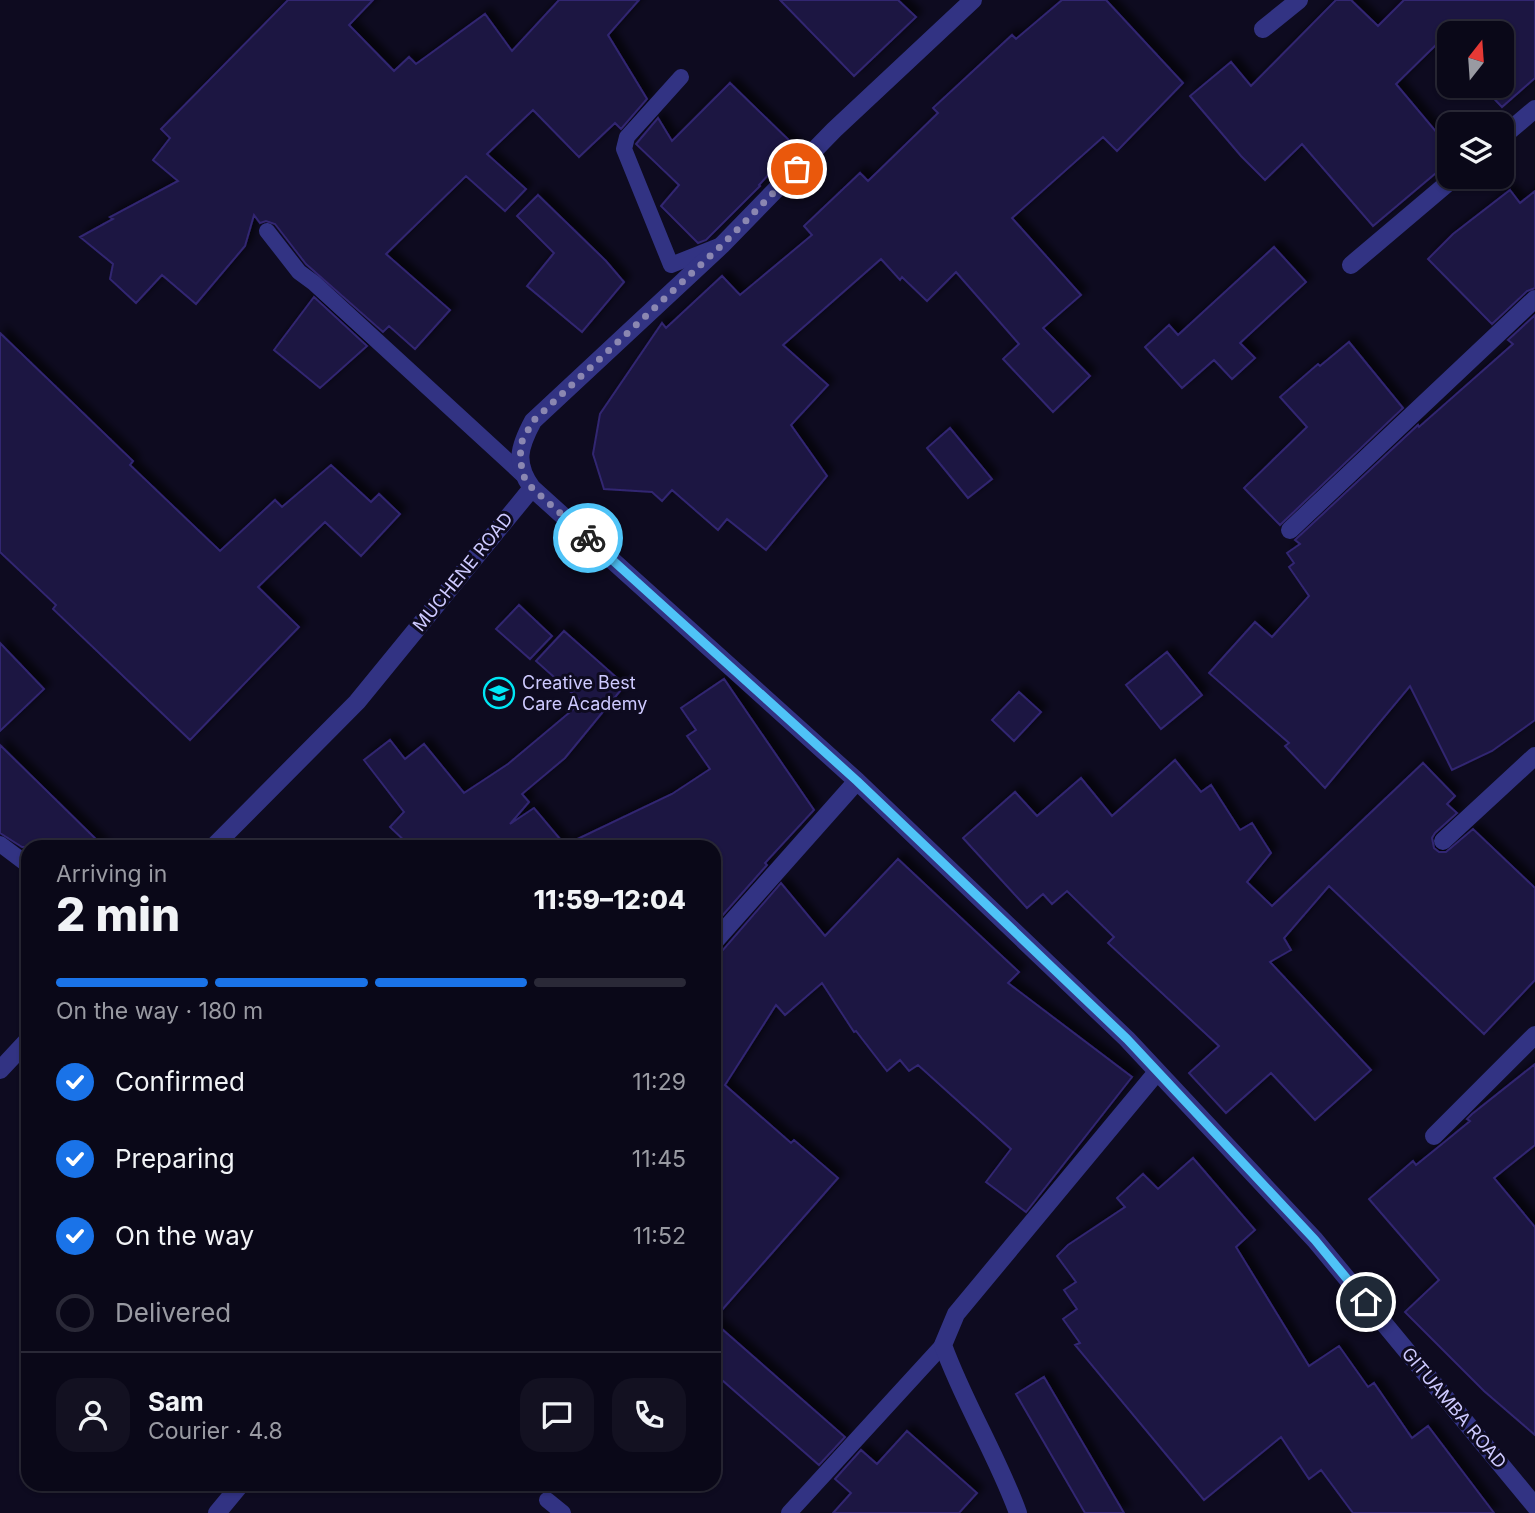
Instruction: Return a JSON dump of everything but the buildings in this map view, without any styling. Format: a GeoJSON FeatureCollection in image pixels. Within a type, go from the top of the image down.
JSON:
{"type":"FeatureCollection","features":[{"type":"Feature","properties":{"kind":"street"},"geometry":{"type":"LineString","coordinates":[[527,481],[520,445],[533,421],[722,245],[834,130],[973,0]]}},
{"type":"Feature","properties":{"kind":"street"},"geometry":{"type":"LineString","coordinates":[[1263,29],[1298,0]]}},
{"type":"Feature","properties":{"kind":"street"},"geometry":{"type":"LineString","coordinates":[[1514,127],[1535,109]]}},
{"type":"Feature","properties":{"kind":"street"},"geometry":{"type":"LineString","coordinates":[[1351,265],[1441,189]]}},
{"type":"Feature","properties":{"kind":"street"},"geometry":{"type":"LineString","coordinates":[[1290,530],[1535,299]]}},
{"type":"Feature","properties":{"kind":"street","name":"GITUAMBA ROAD"},"geometry":{"type":"LineString","coordinates":[[527,481],[857,781],[1127,1039],[1315,1240],[1535,1507]]}},
{"type":"Feature","properties":{"kind":"street","name":"MUCHENE ROAD"},"geometry":{"type":"LineString","coordinates":[[220,840],[357,702],[527,481]]}},
{"type":"Feature","properties":{"kind":"street"},"geometry":{"type":"LineString","coordinates":[[1443,841],[1535,756]]}},
{"type":"Feature","properties":{"kind":"street"},"geometry":{"type":"LineString","coordinates":[[721,934],[857,781]]}},
{"type":"Feature","properties":{"kind":"street"},"geometry":{"type":"LineString","coordinates":[[1434,1136],[1535,1035]]}},
{"type":"Feature","properties":{"kind":"street"},"geometry":{"type":"LineString","coordinates":[[0,1070],[21,1048]]}},
{"type":"Feature","properties":{"kind":"street"},"geometry":{"type":"LineString","coordinates":[[1018,1513],[1009,1486],[955,1379],[943,1345],[956,1314],[1157,1072]]}},
{"type":"Feature","properties":{"kind":"street"},"geometry":{"type":"LineString","coordinates":[[217,1513],[235,1491]]}},
{"type":"Feature","properties":{"kind":"street"},"geometry":{"type":"LineString","coordinates":[[1531,1513],[1535,1507]]}},
{"type":"Feature","properties":{"kind":"lane"},"geometry":{"type":"LineString","coordinates":[[681,77],[627,137],[624,149],[671,265],[722,245]]}},
{"type":"Feature","properties":{"kind":"lane"},"geometry":{"type":"LineString","coordinates":[[267,231],[299,272],[527,481]]}},
{"type":"Feature","properties":{"kind":"lane"},"geometry":{"type":"LineString","coordinates":[[0,844],[21,860]]}},
{"type":"Feature","properties":{"kind":"lane"},"geometry":{"type":"LineString","coordinates":[[789,1513],[943,1345]]}},
{"type":"Feature","properties":{"kind":"lane"},"geometry":{"type":"LineString","coordinates":[[547,1500],[563,1513]]}},
{"type":"Feature","properties":{"kind":"way so far"},"geometry":{"type":"LineString","coordinates":[[588,538],[532,488],[522,474],[520,445],[533,421],[722,245],[797,169]]}},
{"type":"Feature","properties":{"kind":"place","name":"Creative Best Care Academy"},"geometry":{"type":"Point","coordinates":[499,693]}},
{"type":"Feature","properties":{"kind":"route"},"geometry":{"type":"LineString","coordinates":[[588,538],[857,781],[1127,1039],[1315,1240],[1366,1302]]}}]}
